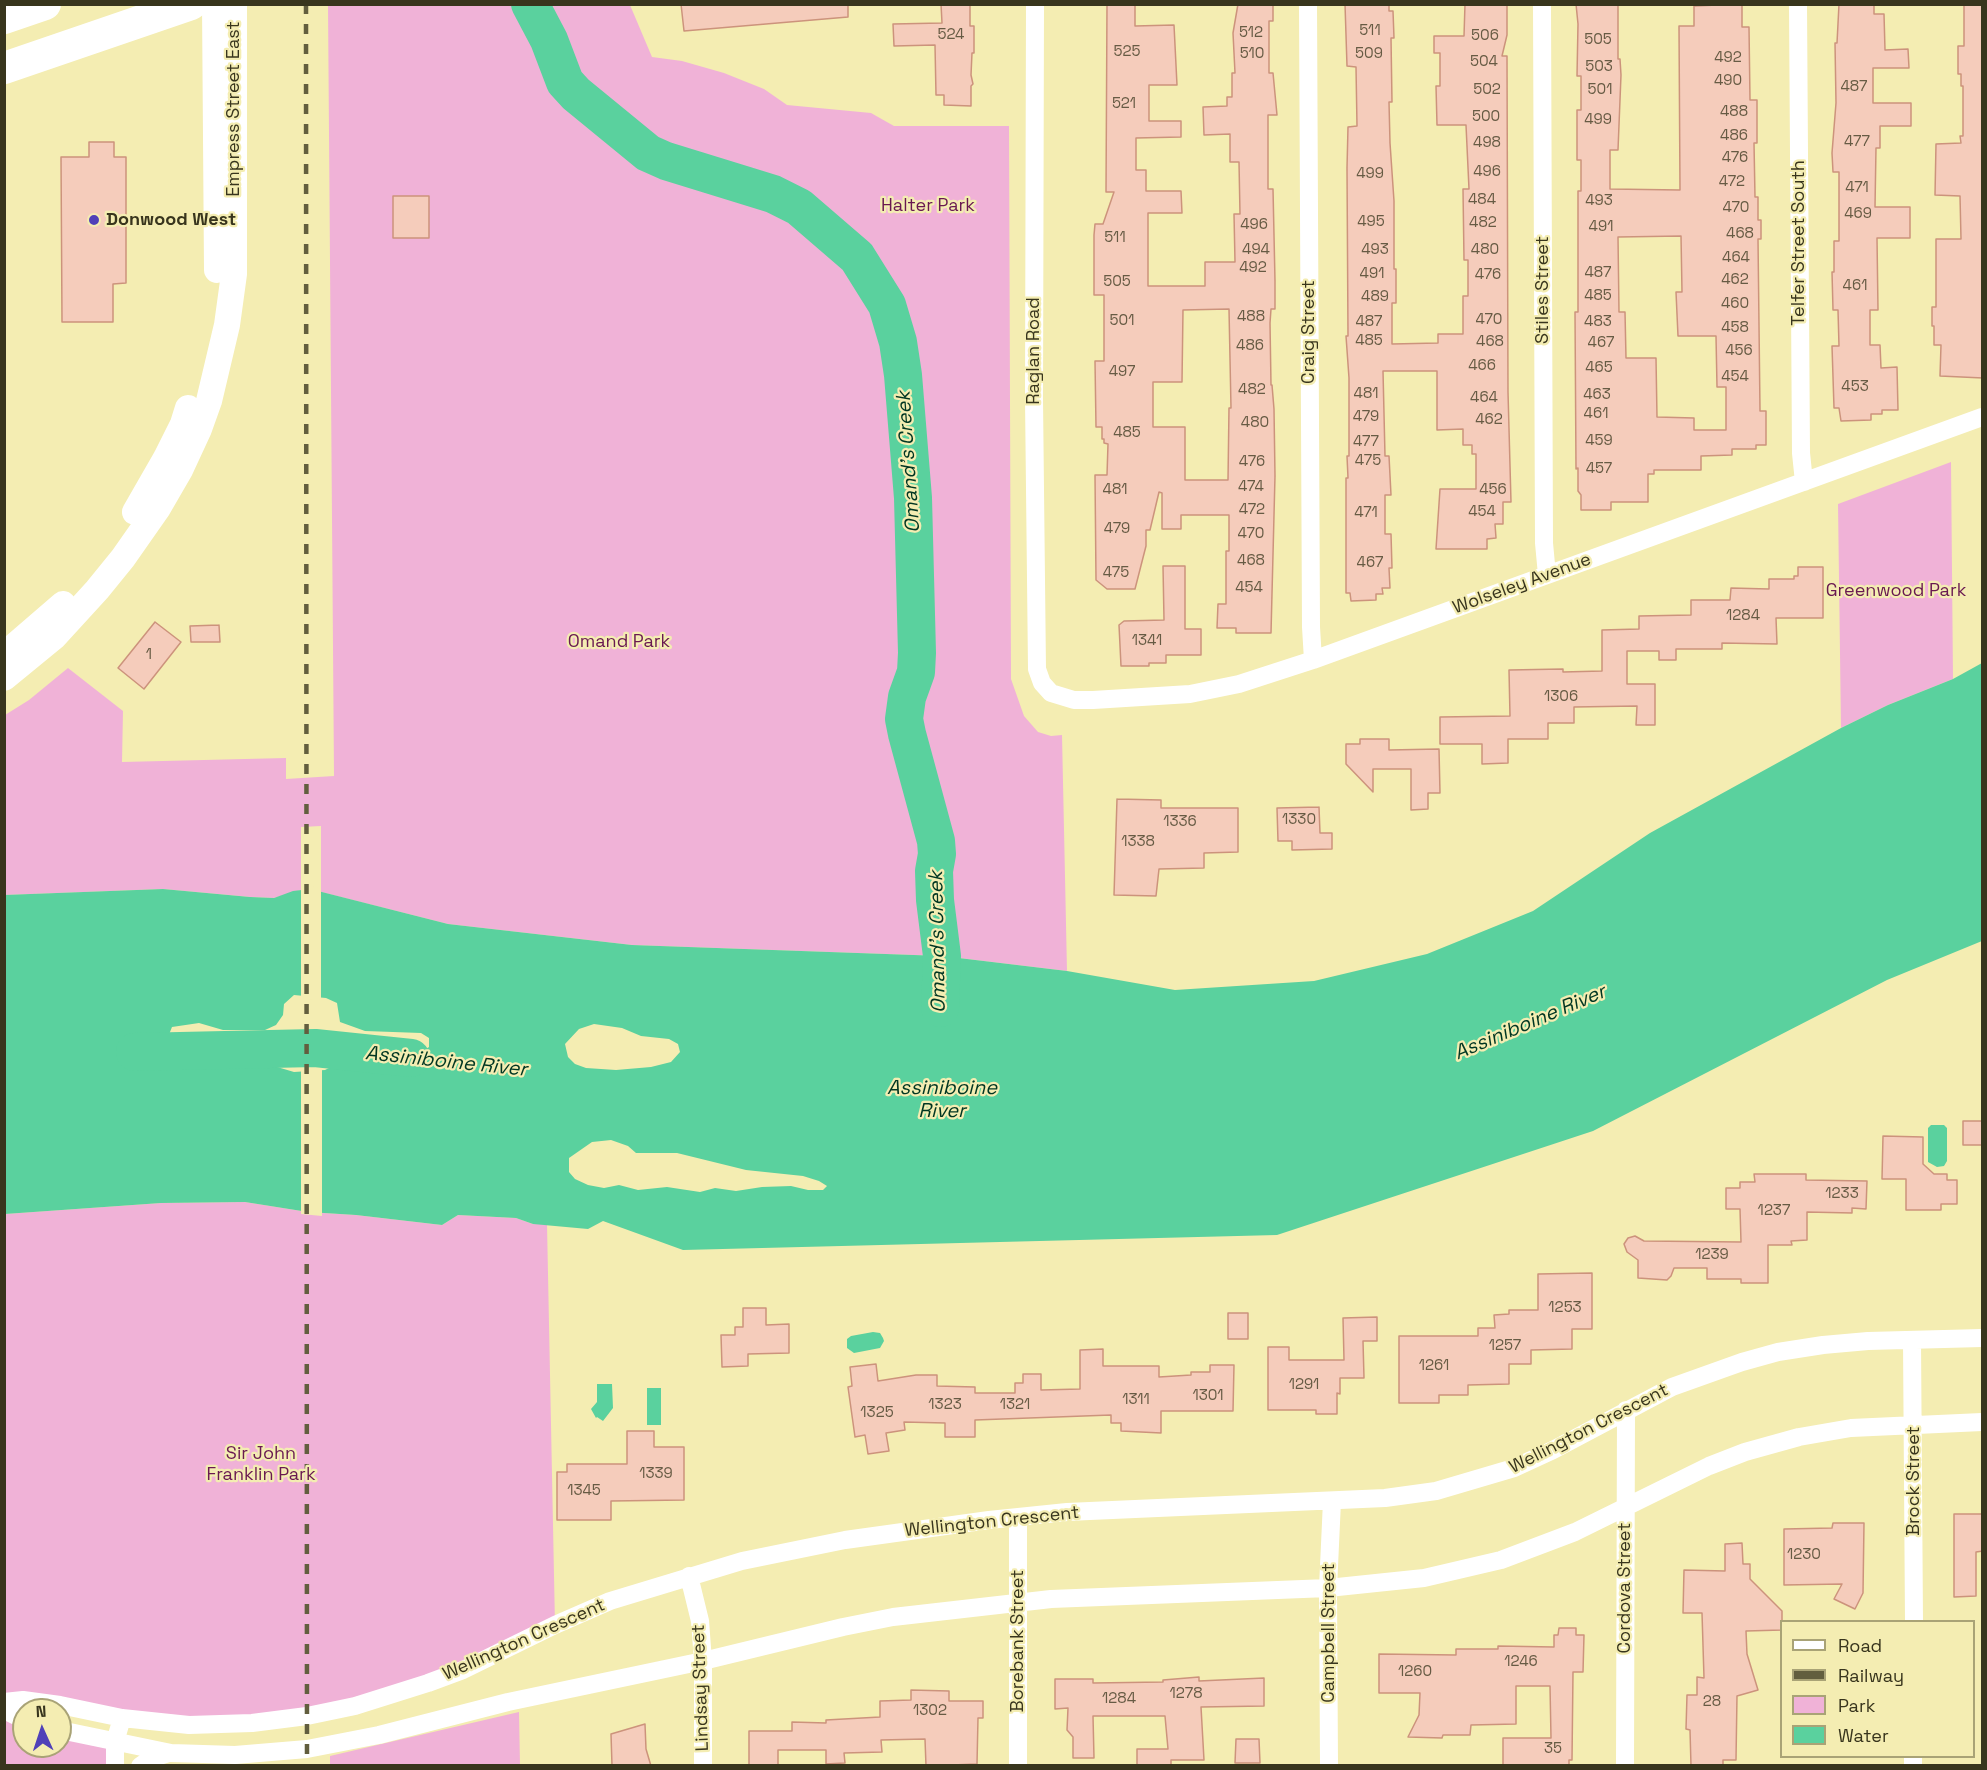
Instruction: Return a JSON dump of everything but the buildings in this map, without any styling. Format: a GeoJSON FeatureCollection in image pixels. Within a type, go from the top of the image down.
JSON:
{"type":"FeatureCollection","features":[{"type":"Feature","properties":{"kind":"highway"},"geometry":{"type":"LineString","coordinates":[[4,18],[45,4]]}},
{"type":"Feature","properties":{"kind":"highway"},"geometry":{"type":"LineString","coordinates":[[4,68],[190,4]]}},
{"type":"Feature","properties":{"kind":"main road","name":"Empress Street East"},"geometry":{"type":"LineString","coordinates":[[4,678],[54,637],[123,558],[170,488],[199,429],[222,350],[234,274],[224,63],[215,4]]}},
{"type":"Feature","properties":{"kind":"main road","name":"Empress Street East"},"geometry":{"type":"LineString","coordinates":[[4,655],[45,622],[78,589],[114,544],[141,503],[183,424],[198,380],[214,304],[218,267],[224,63],[234,4]]}},
{"type":"Feature","properties":{"kind":"street","name":"Raglan Road"},"geometry":{"type":"LineString","coordinates":[[1035,4],[1034,399],[1037,669],[1042,683],[1051,693]]}},
{"type":"Feature","properties":{"kind":"street","name":"Craig Street"},"geometry":{"type":"LineString","coordinates":[[1308,4],[1310,618],[1313,660]]}},
{"type":"Feature","properties":{"kind":"street","name":"Stiles Street"},"geometry":{"type":"LineString","coordinates":[[1542,4],[1544,533],[1547,575]]}},
{"type":"Feature","properties":{"kind":"street","name":"Telfer Street South"},"geometry":{"type":"LineString","coordinates":[[1798,4],[1801,453],[1804,482]]}},
{"type":"Feature","properties":{"kind":"street","name":"Wolseley Avenue"},"geometry":{"type":"LineString","coordinates":[[1051,693],[1083,700],[1190,693],[1239,684],[1313,660],[1983,417]]}},
{"type":"Feature","properties":{"kind":"street","name":"Wellington Crescent"},"geometry":{"type":"LineString","coordinates":[[4,1702],[23,1700],[122,1718],[189,1725],[282,1720],[355,1706],[428,1683],[463,1670],[610,1601],[742,1562],[834,1542],[1018,1517],[1095,1511],[1332,1502],[1414,1495],[1491,1476],[1539,1458],[1626,1410],[1691,1379],[1778,1352],[1853,1342],[1983,1338]]}},
{"type":"Feature","properties":{"kind":"street","name":"Brock Street"},"geometry":{"type":"LineString","coordinates":[[1912,1340],[1914,1620]]}},
{"type":"Feature","properties":{"kind":"street","name":"Cordova Street"},"geometry":{"type":"LineString","coordinates":[[1625,1766],[1626,1410]]}},
{"type":"Feature","properties":{"kind":"street"},"geometry":{"type":"LineString","coordinates":[[72,1733],[171,1753],[235,1755],[324,1747],[508,1702],[703,1661],[776,1642],[863,1623],[941,1611],[1051,1599],[1328,1588],[1424,1578],[1500,1560],[1575,1532],[1709,1466],[1745,1452],[1825,1431],[1914,1424],[1983,1422]]}},
{"type":"Feature","properties":{"kind":"street","name":"Campbell Street"},"geometry":{"type":"LineString","coordinates":[[1329,1766],[1328,1588],[1332,1502]]}},
{"type":"Feature","properties":{"kind":"street","name":"Borebank Street"},"geometry":{"type":"LineString","coordinates":[[1018,1517],[1018,1766]]}},
{"type":"Feature","properties":{"kind":"street","name":"Lindsay Street"},"geometry":{"type":"LineString","coordinates":[[689,1576],[700,1621],[703,1661],[703,1766]]}},
{"type":"Feature","properties":{"kind":"street"},"geometry":{"type":"LineString","coordinates":[[115,1766],[115,1742],[122,1718]]}},
{"type":"Feature","properties":{"kind":"street"},"geometry":{"type":"LineString","coordinates":[[140,1766],[150,1759],[171,1753]]}},
{"type":"Feature","properties":{"kind":"green space","name":"Omand Park"},"geometry":{"type":"Polygon","coordinates":[[[328,5],[521,5],[523,15],[547,49],[562,93],[582,116],[639,165],[669,176],[732,189],[768,203],[779,213],[805,223],[825,238],[851,266],[877,305],[900,414],[898,525],[905,642],[929,641],[924,509],[910,353],[903,324],[890,294],[855,242],[797,197],[759,180],[683,157],[640,131],[585,88],[571,73],[564,39],[553,7],[542,8],[541,5],[630,5],[652,57],[682,61],[724,73],[764,89],[787,105],[871,113],[894,126],[1009,126],[1011,679],[1024,716],[1038,732],[1051,736],[1062,735],[1067,971],[942,956],[632,945],[448,924],[321,892],[321,826],[301,827],[301,890],[274,898],[163,889],[5,895],[5,715],[29,700],[68,668],[123,711],[122,762],[286,758],[286,779],[334,776],[328,5]]]}},
{"type":"Feature","properties":{"kind":"green space","name":"Greenwood Park"},"geometry":{"type":"Polygon","coordinates":[[[1951,462],[1953,679],[1888,705],[1841,728],[1838,504],[1951,462]]]}},
{"type":"Feature","properties":{"kind":"green space","name":"Sir John Franklin Park"},"geometry":{"type":"Polygon","coordinates":[[[245,1202],[308,1212],[442,1225],[458,1215],[516,1218],[533,1224],[547,1224],[555,1625],[463,1670],[252,1723],[72,1708],[72,1698],[12,1698],[12,1703],[5,1702],[5,1214],[161,1203],[245,1202]]]}},
{"type":"Feature","properties":{"kind":"green space"},"geometry":{"type":"Polygon","coordinates":[[[4,1710],[12,1714],[12,1758],[72,1758],[72,1732],[115,1742],[115,1765],[5,1765],[4,1710]]]}},
{"type":"Feature","properties":{"kind":"green space"},"geometry":{"type":"Polygon","coordinates":[[[519,1712],[520,1765],[330,1765],[330,1756],[519,1712]]]}},
{"type":"Feature","properties":{"kind":"water","name":"Assiniboine River"},"geometry":{"type":"Polygon","coordinates":[[[1982,663],[1982,941],[1887,980],[1593,1131],[1277,1235],[683,1250],[603,1221],[588,1229],[533,1224],[516,1218],[458,1215],[442,1225],[308,1212],[245,1202],[161,1203],[5,1214],[4,895],[163,889],[274,898],[293,891],[310,889],[448,924],[632,945],[942,956],[1067,971],[1175,990],[1314,981],[1427,954],[1533,911],[1650,833],[1841,728],[1888,705],[1953,679],[1982,663]],[[294,995],[284,1004],[283,1015],[276,1025],[265,1030],[223,1030],[199,1023],[172,1027],[168,1037],[174,1046],[201,1056],[223,1061],[257,1061],[294,1072],[325,1070],[363,1051],[417,1052],[429,1047],[429,1038],[421,1033],[365,1031],[340,1022],[337,1003],[326,998],[294,995]],[[594,1024],[579,1029],[565,1044],[568,1057],[575,1064],[586,1068],[616,1070],[651,1067],[671,1062],[680,1052],[678,1044],[669,1039],[641,1036],[622,1028],[594,1024]],[[611,1140],[592,1142],[569,1158],[569,1172],[575,1179],[588,1185],[604,1188],[619,1185],[638,1190],[667,1187],[700,1192],[715,1188],[736,1191],[791,1186],[808,1190],[823,1190],[827,1186],[803,1176],[746,1170],[677,1153],[636,1153],[628,1146],[611,1140]]]}},
{"type":"Feature","properties":{"kind":"water"},"geometry":{"type":"Polygon","coordinates":[[[1931,1125],[1944,1125],[1947,1128],[1947,1161],[1944,1166],[1937,1167],[1928,1162],[1928,1128],[1931,1125]]]}},
{"type":"Feature","properties":{"kind":"water"},"geometry":{"type":"Polygon","coordinates":[[[880,1333],[883,1338],[884,1341],[880,1348],[854,1353],[847,1348],[847,1339],[851,1336],[880,1333]]]}},
{"type":"Feature","properties":{"kind":"water"},"geometry":{"type":"Polygon","coordinates":[[[597,1384],[612,1384],[613,1408],[603,1421],[596,1418],[591,1409],[597,1402],[597,1384]]]}},
{"type":"Feature","properties":{"kind":"water"},"geometry":{"type":"Polygon","coordinates":[[[647,1388],[661,1388],[661,1425],[647,1425],[647,1388]]]}},
{"type":"Feature","properties":{"kind":"pier"},"geometry":{"type":"Polygon","coordinates":[[[310,886],[321,889],[321,1000],[301,999],[301,887],[310,886]]]}},
{"type":"Feature","properties":{"kind":"pier"},"geometry":{"type":"Polygon","coordinates":[[[322,1067],[322,1216],[301,1214],[301,1068],[322,1067]]]}},
{"type":"Feature","properties":{"kind":"waterway","name":"Omand's Creek"},"geometry":{"type":"LineString","coordinates":[[530,4],[549,40],[565,82],[576,94],[648,153],[666,161],[773,194],[799,207],[857,257],[887,305],[898,342],[903,375],[913,498],[917,653],[916,672],[907,697],[904,719],[936,841],[935,900],[942,956],[940,1008]]}},
{"type":"Feature","properties":{"kind":"waterway","name":"Assiniboine River"},"geometry":{"type":"LineString","coordinates":[[135,1052],[315,1048],[411,1058]]}},
{"type":"Feature","properties":{"kind":"railway"},"geometry":{"type":"LineString","coordinates":[[306,4],[307,1766]]}},
{"type":"Feature","properties":{"kind":"place","name":"Donwood West"},"geometry":{"type":"Point","coordinates":[94,220]}},
{"type":"Feature","properties":{"kind":"park label","name":"Halter Park"},"geometry":{"type":"Point","coordinates":[928,206]}}]}
